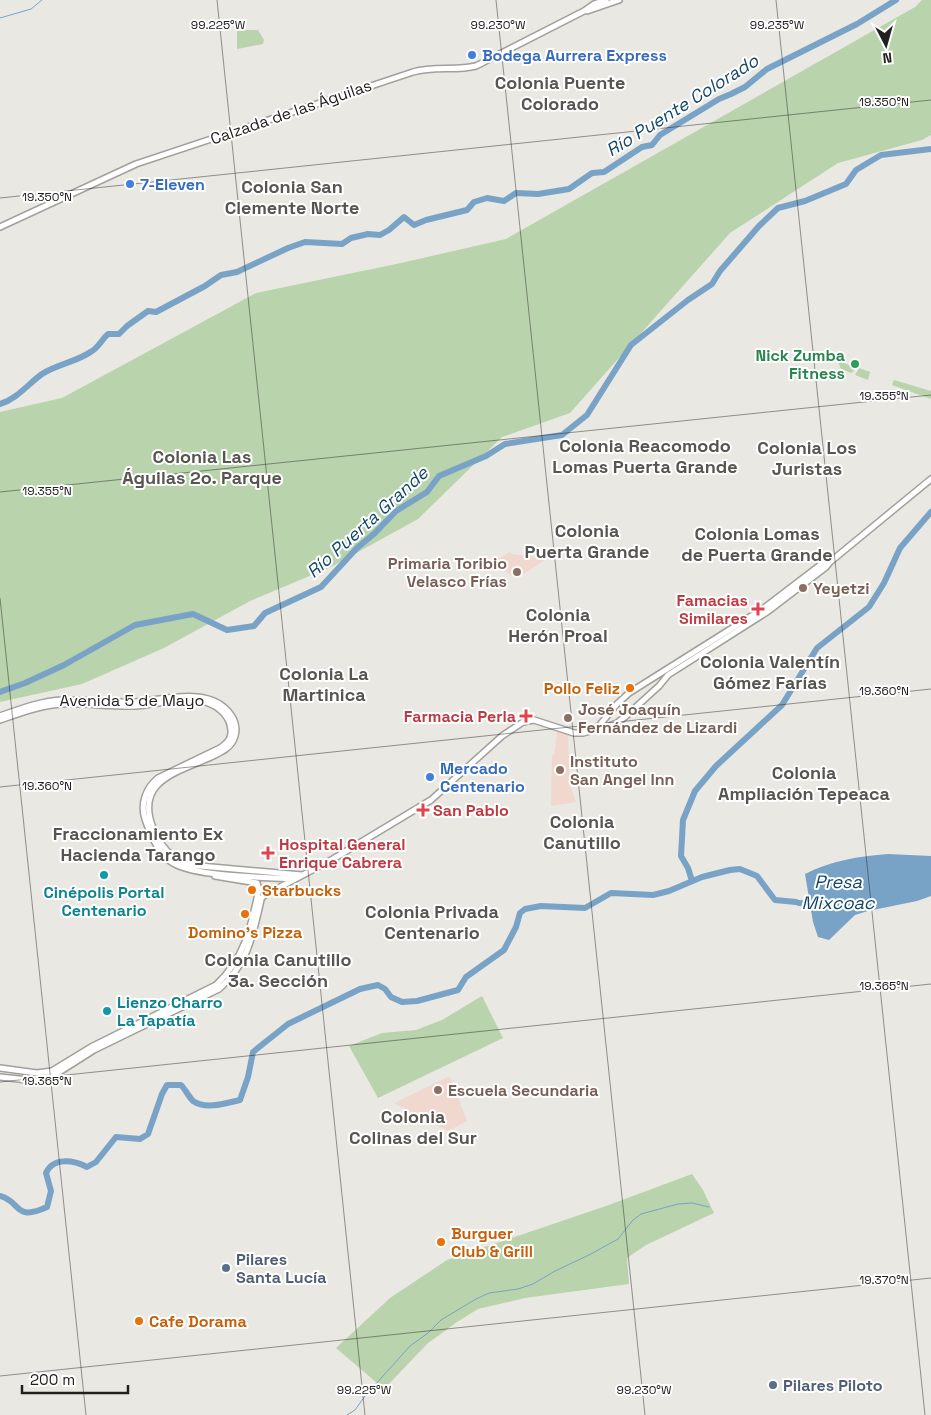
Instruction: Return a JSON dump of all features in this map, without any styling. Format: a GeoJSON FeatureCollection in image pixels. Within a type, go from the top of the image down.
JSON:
{"type":"FeatureCollection","features":[{"type":"Feature","properties":{"kind":"main road","name":"Calzada de las Águilas"},"geometry":{"type":"LineString","coordinates":[[0,227],[136,164],[413,72],[436,68],[470,68],[476,66],[584,11],[594,4],[606,0]]}},
{"type":"Feature","properties":{"kind":"main road","name":"Calzada de las Águilas"},"geometry":{"type":"LineString","coordinates":[[584,11],[619,0]]}},
{"type":"Feature","properties":{"kind":"main road"},"geometry":{"type":"LineString","coordinates":[[0,1068],[32,1073],[53,1071],[93,1046],[216,985],[232,968],[244,947],[258,901],[266,895],[333,859],[431,800],[502,736],[523,722],[534,720],[574,733],[589,732],[598,727],[622,698],[767,612],[826,567],[931,479]]}},
{"type":"Feature","properties":{"kind":"main road"},"geometry":{"type":"LineString","coordinates":[[598,727],[609,726],[621,720],[659,686],[662,676]]}},
{"type":"Feature","properties":{"kind":"main road","name":"Avenida 5 de Mayo"},"geometry":{"type":"LineString","coordinates":[[0,716],[42,703],[63,700],[126,702],[194,697],[206,698],[221,704],[229,712],[235,725],[234,737],[224,750],[191,764]]}},
{"type":"Feature","properties":{"kind":"main road","name":"Avenida 5 de Mayo"},"geometry":{"type":"LineString","coordinates":[[0,720],[50,705],[64,704],[134,706],[201,701],[215,706],[225,714],[230,722],[231,733],[229,740],[224,745],[159,782],[148,802],[149,814],[156,834],[164,849],[175,862],[189,870],[294,879]]}},
{"type":"Feature","properties":{"kind":"main road"},"geometry":{"type":"LineString","coordinates":[[175,862],[193,866],[302,876]]}},
{"type":"Feature","properties":{"kind":"main road"},"geometry":{"type":"LineString","coordinates":[[0,1077],[33,1080],[59,1073],[94,1050],[219,989],[236,970],[249,948],[259,890],[257,883],[201,872]]}},
{"type":"Feature","properties":{"kind":"main road"},"geometry":{"type":"LineString","coordinates":[[32,1073],[33,1080]]}},
{"type":"Feature","properties":{"kind":"shaded area","name":"Primaria Toribio Velasco Frías"},"geometry":{"type":"Polygon","coordinates":[[[510,552],[512,554],[548,558],[516,579],[497,564],[496,560],[510,552]]]}},
{"type":"Feature","properties":{"kind":"shaded area","name":"Instituto San Angel Inn"},"geometry":{"type":"Polygon","coordinates":[[[557,732],[568,735],[570,785],[576,802],[551,806],[552,755],[554,755],[557,732]]]}},
{"type":"Feature","properties":{"kind":"shaded area","name":"Escuela Secundaria"},"geometry":{"type":"Polygon","coordinates":[[[450,1076],[467,1121],[448,1131],[394,1103],[450,1076]]]}},
{"type":"Feature","properties":{"kind":"green space"},"geometry":{"type":"Polygon","coordinates":[[[922,0],[931,0],[931,135],[922,140],[838,163],[730,233],[570,413],[502,437],[418,519],[331,567],[250,601],[164,648],[82,684],[0,702],[0,412],[62,398],[256,293],[506,239],[915,7],[922,0]]]}},
{"type":"Feature","properties":{"kind":"green space"},"geometry":{"type":"Polygon","coordinates":[[[237,30],[258,30],[264,40],[263,44],[237,49],[237,30]]]}},
{"type":"Feature","properties":{"kind":"green space"},"geometry":{"type":"Polygon","coordinates":[[[837,360],[854,367],[854,371],[851,373],[841,369],[837,360]]]}},
{"type":"Feature","properties":{"kind":"green space"},"geometry":{"type":"Polygon","coordinates":[[[859,368],[870,372],[868,380],[855,375],[859,368]]]}},
{"type":"Feature","properties":{"kind":"green space"},"geometry":{"type":"Polygon","coordinates":[[[894,380],[931,391],[931,399],[892,385],[894,380]]]}},
{"type":"Feature","properties":{"kind":"green space"},"geometry":{"type":"Polygon","coordinates":[[[482,996],[503,1038],[378,1098],[349,1046],[382,1033],[416,1030],[442,1020],[482,996]]]}},
{"type":"Feature","properties":{"kind":"green space"},"geometry":{"type":"Polygon","coordinates":[[[692,1174],[703,1190],[714,1213],[646,1245],[627,1258],[629,1284],[525,1298],[478,1309],[427,1344],[384,1389],[336,1348],[390,1298],[447,1260],[606,1206],[692,1174]]]}},
{"type":"Feature","properties":{"kind":"water","name":"Presa Mixcoac"},"geometry":{"type":"Polygon","coordinates":[[[888,854],[931,856],[931,896],[855,915],[829,940],[818,937],[813,922],[805,874],[845,860],[888,854]]]}},
{"type":"Feature","properties":{"kind":"waterway"},"geometry":{"type":"LineString","coordinates":[[0,18],[31,9],[42,0]]}},
{"type":"Feature","properties":{"kind":"waterway","name":"Río Puente Colorado"},"geometry":{"type":"LineString","coordinates":[[0,404],[17,395],[42,374],[86,355],[97,347],[108,334],[119,334],[148,311],[156,312],[205,286],[221,275],[237,272],[288,248],[305,242],[342,244],[351,238],[368,234],[380,235],[404,217],[414,225],[426,220],[467,210],[474,202],[487,198],[504,201],[516,193],[538,194],[569,189],[592,173],[604,172],[642,147],[652,145],[660,135],[719,99],[745,87],[767,69],[857,24],[896,0]]}},
{"type":"Feature","properties":{"kind":"waterway","name":"Río Puerta Grande"},"geometry":{"type":"LineString","coordinates":[[0,692],[64,665],[135,625],[193,614],[227,630],[254,626],[265,613],[321,587],[357,548],[375,533],[396,511],[427,492],[439,476],[486,456],[505,444],[562,435],[587,415],[631,345],[688,300],[712,284],[720,271],[759,226],[778,208],[805,201],[846,184],[856,170],[881,155],[931,149]]}},
{"type":"Feature","properties":{"kind":"waterway"},"geometry":{"type":"LineString","coordinates":[[692,881],[688,868],[681,856],[683,820],[695,791],[716,766],[782,705],[817,648],[869,607],[884,583],[900,548],[931,512]]}},
{"type":"Feature","properties":{"kind":"waterway"},"geometry":{"type":"LineString","coordinates":[[0,1196],[12,1202],[23,1212],[36,1211],[47,1207],[51,1191],[46,1173],[49,1168],[53,1164],[64,1161],[87,1167],[96,1162],[116,1137],[140,1139],[148,1134],[167,1085],[181,1085],[193,1101],[198,1104],[216,1105],[240,1100],[248,1077],[253,1052],[288,1024],[360,989],[378,985],[385,989],[391,997],[402,1002],[417,1001],[458,990],[466,977],[504,950],[516,927],[520,913],[525,909],[541,906],[585,908],[611,893],[653,895],[669,891],[702,877],[740,869],[757,876],[775,900],[796,902]]}},
{"type":"Feature","properties":{"kind":"waterway"},"geometry":{"type":"LineString","coordinates":[[799,903],[810,904]]}},
{"type":"Feature","properties":{"kind":"waterway"},"geometry":{"type":"LineString","coordinates":[[347,1415],[355,1410],[365,1396],[410,1346],[428,1333],[441,1320],[476,1299],[489,1293],[518,1289],[533,1284],[618,1239],[633,1220],[641,1214],[678,1204],[692,1203],[709,1207]]}},
{"type":"Feature","properties":{"kind":"place","name":"Bodega Aurrera Express"},"geometry":{"type":"Point","coordinates":[472,55]}},
{"type":"Feature","properties":{"kind":"place","name":"7-Eleven"},"geometry":{"type":"Point","coordinates":[130,184]}},
{"type":"Feature","properties":{"kind":"place","name":"Nick Zumba Fitness"},"geometry":{"type":"Point","coordinates":[855,364]}},
{"type":"Feature","properties":{"kind":"place","name":"Primaria Toribio Velasco Frías"},"geometry":{"type":"Point","coordinates":[517,572]}},
{"type":"Feature","properties":{"kind":"place","name":"Yeyetzi"},"geometry":{"type":"Point","coordinates":[803,588]}},
{"type":"Feature","properties":{"kind":"place","name":"Famacias Similares"},"geometry":{"type":"Point","coordinates":[758,609]}},
{"type":"Feature","properties":{"kind":"place","name":"Pollo Feliz"},"geometry":{"type":"Point","coordinates":[630,688]}},
{"type":"Feature","properties":{"kind":"place","name":"Farmacia Perla"},"geometry":{"type":"Point","coordinates":[526,716]}},
{"type":"Feature","properties":{"kind":"place","name":"José Joaquín Fernández de Lizardi"},"geometry":{"type":"Point","coordinates":[568,718]}},
{"type":"Feature","properties":{"kind":"place","name":"Instituto San Angel Inn"},"geometry":{"type":"Point","coordinates":[560,770]}},
{"type":"Feature","properties":{"kind":"place","name":"Mercado Centenario"},"geometry":{"type":"Point","coordinates":[430,777]}},
{"type":"Feature","properties":{"kind":"place","name":"San Pablo"},"geometry":{"type":"Point","coordinates":[423,810]}},
{"type":"Feature","properties":{"kind":"place","name":"Hospital General Enrique Cabrera"},"geometry":{"type":"Point","coordinates":[268,853]}},
{"type":"Feature","properties":{"kind":"place","name":"Cinépolis Portal Centenario"},"geometry":{"type":"Point","coordinates":[104,875]}},
{"type":"Feature","properties":{"kind":"place","name":"Starbucks"},"geometry":{"type":"Point","coordinates":[252,890]}},
{"type":"Feature","properties":{"kind":"place","name":"Domino's Pizza"},"geometry":{"type":"Point","coordinates":[245,914]}},
{"type":"Feature","properties":{"kind":"place","name":"Lienzo Charro La Tapatía"},"geometry":{"type":"Point","coordinates":[107,1011]}},
{"type":"Feature","properties":{"kind":"place","name":"Escuela Secundaria"},"geometry":{"type":"Point","coordinates":[438,1090]}},
{"type":"Feature","properties":{"kind":"place","name":"Burguer Club & Grill"},"geometry":{"type":"Point","coordinates":[441,1242]}},
{"type":"Feature","properties":{"kind":"place","name":"Pilares Santa Lucía"},"geometry":{"type":"Point","coordinates":[226,1268]}},
{"type":"Feature","properties":{"kind":"place","name":"Cafe Dorama"},"geometry":{"type":"Point","coordinates":[139,1321]}},
{"type":"Feature","properties":{"kind":"place","name":"Pilares Piloto"},"geometry":{"type":"Point","coordinates":[773,1385]}},
{"type":"Feature","properties":{"kind":"district","name":"Colonia Puente Colorado"},"geometry":{"type":"Point","coordinates":[560,92]}},
{"type":"Feature","properties":{"kind":"district","name":"Colonia San Clemente Norte"},"geometry":{"type":"Point","coordinates":[292,196]}},
{"type":"Feature","properties":{"kind":"district","name":"Colonia Reacomodo Lomas Puerta Grande"},"geometry":{"type":"Point","coordinates":[645,455]}},
{"type":"Feature","properties":{"kind":"district","name":"Colonia Los Juristas"},"geometry":{"type":"Point","coordinates":[807,457]}},
{"type":"Feature","properties":{"kind":"district","name":"Colonia Las Águilas 2o. Parque"},"geometry":{"type":"Point","coordinates":[202,466]}},
{"type":"Feature","properties":{"kind":"district","name":"Colonia Puerta Grande"},"geometry":{"type":"Point","coordinates":[587,540]}},
{"type":"Feature","properties":{"kind":"district","name":"Colonia Lomas de Puerta Grande"},"geometry":{"type":"Point","coordinates":[757,543]}},
{"type":"Feature","properties":{"kind":"district","name":"Colonia Herón Proal"},"geometry":{"type":"Point","coordinates":[558,624]}},
{"type":"Feature","properties":{"kind":"district","name":"Colonia Valentín Gómez Farías"},"geometry":{"type":"Point","coordinates":[770,671]}},
{"type":"Feature","properties":{"kind":"district","name":"Colonia La Martinica"},"geometry":{"type":"Point","coordinates":[324,683]}},
{"type":"Feature","properties":{"kind":"district","name":"Colonia Ampliación Tepeaca"},"geometry":{"type":"Point","coordinates":[804,782]}},
{"type":"Feature","properties":{"kind":"district","name":"Colonia Canutillo"},"geometry":{"type":"Point","coordinates":[582,831]}},
{"type":"Feature","properties":{"kind":"district","name":"Fraccionamiento Ex Hacienda Tarango"},"geometry":{"type":"Point","coordinates":[138,843]}},
{"type":"Feature","properties":{"kind":"district","name":"Colonia Privada Centenario"},"geometry":{"type":"Point","coordinates":[432,921]}},
{"type":"Feature","properties":{"kind":"district","name":"Colonia Canutillo 3a. Sección"},"geometry":{"type":"Point","coordinates":[278,970]}},
{"type":"Feature","properties":{"kind":"district","name":"Colonia Colinas del Sur"},"geometry":{"type":"Point","coordinates":[413,1126]}}]}
